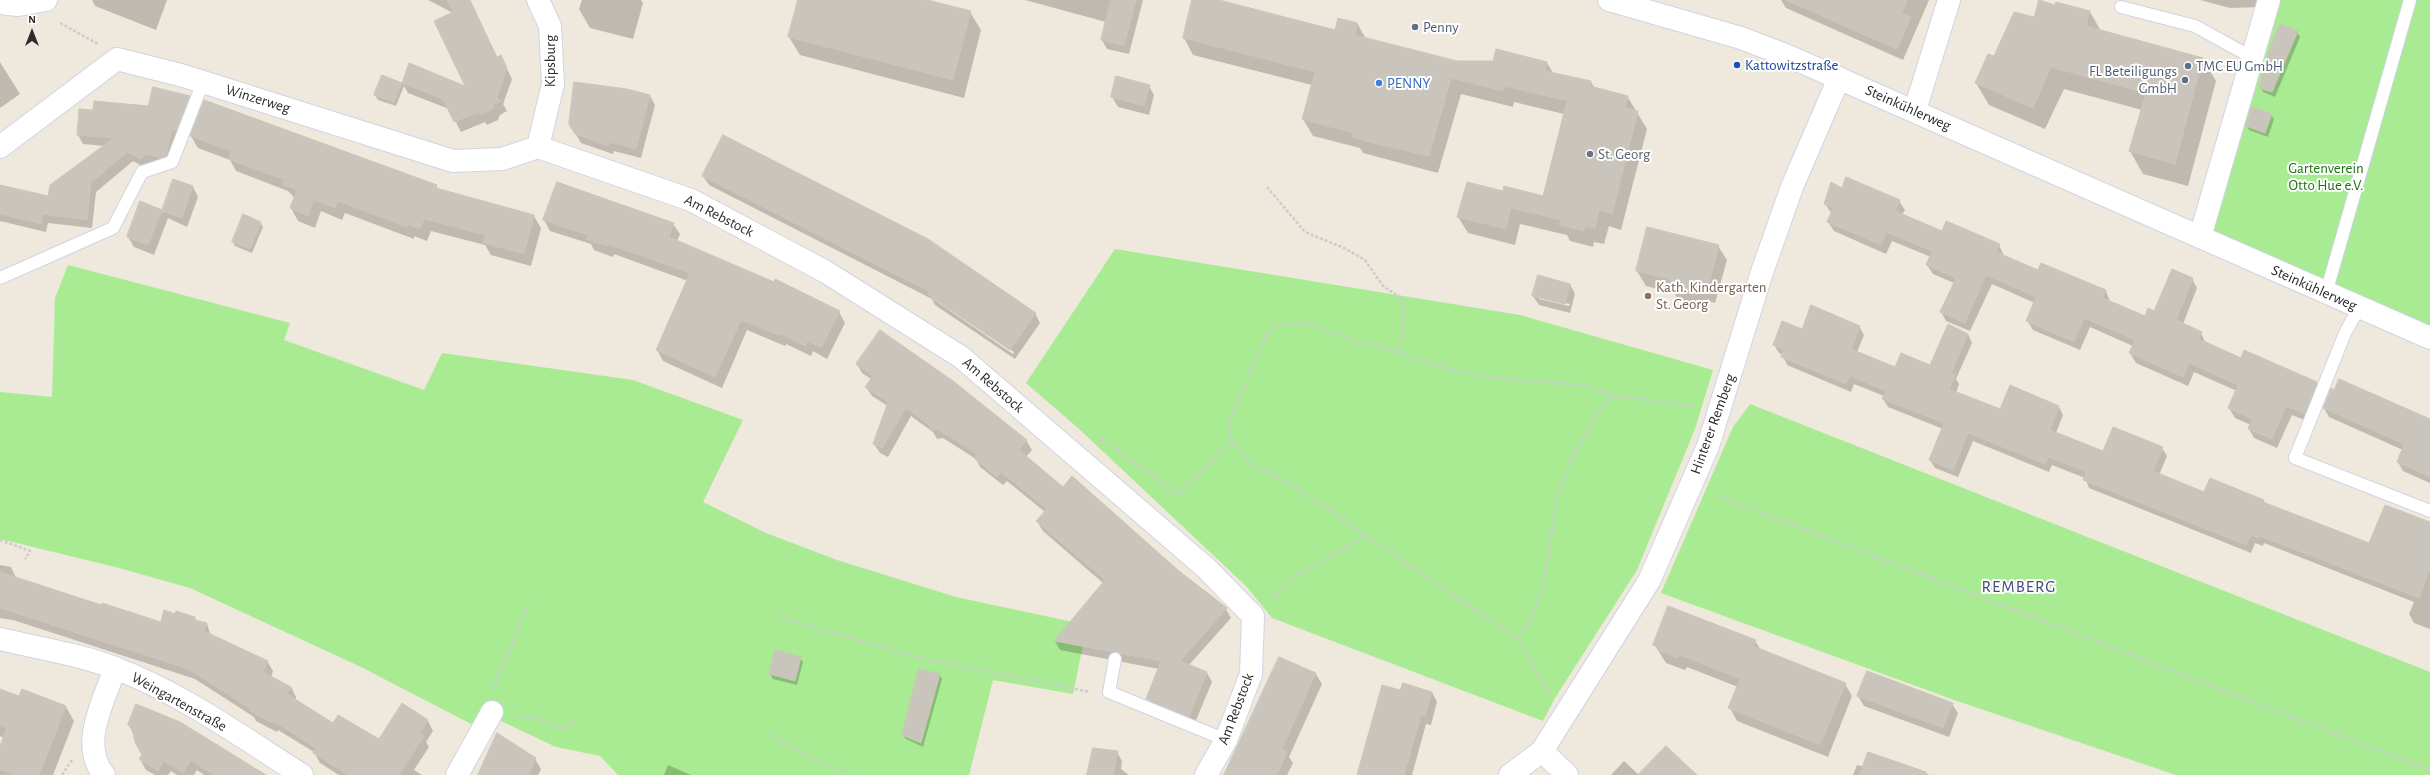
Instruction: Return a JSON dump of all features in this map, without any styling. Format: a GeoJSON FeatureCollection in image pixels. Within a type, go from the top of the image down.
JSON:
{"type":"FeatureCollection","features":[{"type":"Feature","properties":{"kind":"street","name":"Kipsburg"},"geometry":{"type":"LineString","coordinates":[[538,0],[550,26],[553,84],[538,147]]}},
{"type":"Feature","properties":{"kind":"street"},"geometry":{"type":"LineString","coordinates":[[1915,110],[1949,0]]}},
{"type":"Feature","properties":{"kind":"street"},"geometry":{"type":"LineString","coordinates":[[2200,237],[2270,0]]}},
{"type":"Feature","properties":{"kind":"street"},"geometry":{"type":"LineString","coordinates":[[0,3],[18,5],[45,1]]}},
{"type":"Feature","properties":{"kind":"street","name":"Steinkühlerweg"},"geometry":{"type":"LineString","coordinates":[[1621,2],[1741,38],[1839,78],[1915,110],[2359,308],[2430,338]]}},
{"type":"Feature","properties":{"kind":"street","name":"Winzerweg"},"geometry":{"type":"LineString","coordinates":[[0,147],[117,60],[203,82],[453,161],[502,159],[538,147]]}},
{"type":"Feature","properties":{"kind":"street","name":"Hinterer Remberg"},"geometry":{"type":"LineString","coordinates":[[1510,775],[1542,751],[1649,581],[1690,486],[1720,409],[1762,272],[1792,187],[1839,78]]}},
{"type":"Feature","properties":{"kind":"street","name":"Am Rebstock"},"geometry":{"type":"LineString","coordinates":[[538,147],[691,200],[826,272],[961,357],[1206,568],[1253,616],[1251,674],[1226,740],[1206,775]]}},
{"type":"Feature","properties":{"kind":"street","name":"Weingartenstraße"},"geometry":{"type":"LineString","coordinates":[[0,639],[75,656],[115,668],[164,690],[302,775]]}},
{"type":"Feature","properties":{"kind":"street"},"geometry":{"type":"LineString","coordinates":[[104,775],[97,767],[92,750],[93,735],[115,668]]}},
{"type":"Feature","properties":{"kind":"street"},"geometry":{"type":"LineString","coordinates":[[458,775],[492,712]]}},
{"type":"Feature","properties":{"kind":"street"},"geometry":{"type":"LineString","coordinates":[[1542,751],[1567,775]]}},
{"type":"Feature","properties":{"kind":"lane"},"geometry":{"type":"LineString","coordinates":[[2326,293],[2410,0]]}},
{"type":"Feature","properties":{"kind":"lane"},"geometry":{"type":"LineString","coordinates":[[2122,7],[2195,26],[2253,58]]}},
{"type":"Feature","properties":{"kind":"lane"},"geometry":{"type":"LineString","coordinates":[[0,278],[113,228],[142,172],[172,162],[203,82]]}},
{"type":"Feature","properties":{"kind":"lane"},"geometry":{"type":"LineString","coordinates":[[2359,308],[2346,333],[2295,458],[2430,511]]}},
{"type":"Feature","properties":{"kind":"lane"},"geometry":{"type":"LineString","coordinates":[[1116,659],[1109,692],[1226,740]]}},
{"type":"Feature","properties":{"kind":"path"},"geometry":{"type":"LineString","coordinates":[[60,23],[104,48]]}},
{"type":"Feature","properties":{"kind":"path"},"geometry":{"type":"LineString","coordinates":[[1267,187],[1305,232],[1344,248],[1365,260],[1383,286],[1403,299],[1404,321],[1399,353]]}},
{"type":"Feature","properties":{"kind":"path"},"geometry":{"type":"LineString","coordinates":[[1545,686],[1518,639],[1289,483],[1249,463],[1232,441],[1229,424],[1263,341],[1274,325],[1308,323],[1357,342],[1399,353],[1449,369],[1490,378],[1584,385],[1611,395],[1720,409]]}},
{"type":"Feature","properties":{"kind":"path"},"geometry":{"type":"LineString","coordinates":[[1518,639],[1529,624],[1540,594],[1551,545],[1557,500],[1574,452],[1611,395]]}},
{"type":"Feature","properties":{"kind":"path"},"geometry":{"type":"LineString","coordinates":[[1121,453],[1178,494],[1232,441]]}},
{"type":"Feature","properties":{"kind":"path"},"geometry":{"type":"LineString","coordinates":[[1690,486],[2430,770]]}},
{"type":"Feature","properties":{"kind":"path"},"geometry":{"type":"LineString","coordinates":[[1253,616],[1294,577],[1365,536]]}},
{"type":"Feature","properties":{"kind":"path"},"geometry":{"type":"LineString","coordinates":[[0,540],[30,551],[25,558]]}},
{"type":"Feature","properties":{"kind":"path"},"geometry":{"type":"LineString","coordinates":[[529,603],[488,701],[492,712],[538,719],[562,729],[577,720]]}},
{"type":"Feature","properties":{"kind":"path"},"geometry":{"type":"LineString","coordinates":[[779,617],[919,658],[1091,692],[1109,692]]}},
{"type":"Feature","properties":{"kind":"path"},"geometry":{"type":"LineString","coordinates":[[769,734],[809,757],[852,775]]}},
{"type":"Feature","properties":{"kind":"green space","name":"Gartenverein Otto Hue e.V."},"geometry":{"type":"Polygon","coordinates":[[[2268,0],[2430,0],[2430,338],[2200,237],[2268,0]]]}},
{"type":"Feature","properties":{"kind":"green space"},"geometry":{"type":"Polygon","coordinates":[[[1115,249],[1520,315],[1713,370],[1695,429],[1637,570],[1555,698],[1543,721],[1272,618],[1247,587],[1078,428],[1026,383],[1115,249]]]}},
{"type":"Feature","properties":{"kind":"green space"},"geometry":{"type":"Polygon","coordinates":[[[68,265],[290,323],[284,340],[424,390],[442,353],[633,380],[743,420],[703,502],[766,533],[837,560],[956,597],[1087,625],[1073,694],[993,680],[969,775],[618,775],[600,756],[556,747],[480,711],[473,725],[361,667],[190,588],[119,568],[0,539],[0,392],[52,397],[55,298],[68,265]]]}},
{"type":"Feature","properties":{"kind":"green space"},"geometry":{"type":"Polygon","coordinates":[[[1750,404],[2430,672],[2430,775],[2176,775],[1957,701],[1661,593],[1733,427],[1750,404]]]}},
{"type":"Feature","properties":{"kind":"building"},"geometry":{"type":"Polygon","coordinates":[[[447,0],[470,0],[497,57],[501,55],[507,68],[497,98],[502,101],[494,104],[493,109],[480,115],[479,112],[454,122],[443,99],[402,83],[409,63],[465,86],[434,21],[453,12],[447,0]]]}},
{"type":"Feature","properties":{"kind":"building"},"geometry":{"type":"Polygon","coordinates":[[[798,0],[927,0],[971,11],[953,80],[788,37],[798,0]]]}},
{"type":"Feature","properties":{"kind":"building"},"geometry":{"type":"Polygon","coordinates":[[[1111,0],[1136,0],[1124,46],[1101,40],[1111,0]]]}},
{"type":"Feature","properties":{"kind":"building"},"geometry":{"type":"Polygon","coordinates":[[[1192,0],[1219,0],[1335,30],[1338,18],[1357,23],[1355,35],[1457,61],[1493,61],[1496,49],[1547,62],[1545,71],[1591,81],[1590,86],[1628,96],[1625,108],[1638,111],[1612,214],[1599,210],[1595,228],[1585,226],[1584,231],[1560,225],[1561,220],[1511,208],[1506,229],[1457,217],[1467,182],[1503,191],[1504,186],[1543,196],[1567,101],[1505,86],[1503,91],[1451,78],[1429,156],[1373,143],[1352,137],[1353,133],[1302,119],[1315,72],[1183,38],[1192,0]]]}},
{"type":"Feature","properties":{"kind":"building"},"geometry":{"type":"Polygon","coordinates":[[[1786,0],[1907,0],[1902,13],[1911,17],[1897,49],[1786,0]]]}},
{"type":"Feature","properties":{"kind":"building"},"geometry":{"type":"Polygon","coordinates":[[[2039,0],[2055,5],[2056,2],[2090,11],[2086,26],[2203,58],[2175,164],[2129,151],[2146,93],[2051,67],[2033,108],[1975,83],[1988,54],[1994,56],[2014,12],[2034,17],[2039,0]]]}},
{"type":"Feature","properties":{"kind":"building"},"geometry":{"type":"Polygon","coordinates":[[[2280,24],[2298,31],[2272,92],[2259,88],[2271,45],[2280,24]]]}},
{"type":"Feature","properties":{"kind":"building"},"geometry":{"type":"Polygon","coordinates":[[[382,75],[402,83],[394,102],[374,95],[382,75]]]}},
{"type":"Feature","properties":{"kind":"building"},"geometry":{"type":"Polygon","coordinates":[[[1116,76],[1150,85],[1144,106],[1111,97],[1116,76]]]}},
{"type":"Feature","properties":{"kind":"building"},"geometry":{"type":"Polygon","coordinates":[[[574,82],[627,89],[650,95],[636,149],[609,142],[609,146],[575,134],[569,124],[574,82]]]}},
{"type":"Feature","properties":{"kind":"building"},"geometry":{"type":"Polygon","coordinates":[[[153,87],[190,96],[176,131],[172,129],[166,156],[161,158],[146,154],[141,159],[127,152],[91,183],[87,220],[43,214],[41,224],[0,214],[0,185],[48,196],[50,185],[114,138],[77,135],[79,109],[93,110],[94,101],[148,106],[153,87]]]}},
{"type":"Feature","properties":{"kind":"building"},"geometry":{"type":"Polygon","coordinates":[[[204,100],[437,185],[436,188],[534,215],[524,254],[483,243],[485,235],[424,219],[420,229],[407,224],[407,227],[338,201],[335,208],[314,200],[308,216],[290,208],[297,190],[283,185],[285,180],[228,159],[231,151],[190,136],[204,100]]]}},
{"type":"Feature","properties":{"kind":"building"},"geometry":{"type":"Polygon","coordinates":[[[2252,107],[2272,114],[2265,133],[2246,126],[2252,107]]]}},
{"type":"Feature","properties":{"kind":"building"},"geometry":{"type":"Polygon","coordinates":[[[723,135],[928,239],[1036,313],[1010,350],[928,295],[930,292],[702,176],[723,135]]]}},
{"type":"Feature","properties":{"kind":"building"},"geometry":{"type":"Polygon","coordinates":[[[1846,177],[1900,200],[1895,211],[1942,231],[1946,221],[2000,244],[1996,252],[2038,270],[2041,263],[2106,290],[2103,298],[2145,316],[2148,308],[2154,311],[2172,269],[2193,278],[2176,320],[2202,332],[2199,339],[2241,358],[2244,350],[2317,382],[2305,414],[2286,406],[2272,439],[2248,429],[2252,419],[2228,408],[2238,385],[2189,363],[2183,377],[2129,353],[2135,340],[2084,318],[2074,342],[2026,321],[2036,297],[1986,275],[1965,323],[1940,312],[1956,278],[1926,265],[1932,251],[1886,232],[1881,245],[1827,222],[1833,208],[1824,204],[1831,182],[1842,188],[1846,177]]]}},
{"type":"Feature","properties":{"kind":"building"},"geometry":{"type":"Polygon","coordinates":[[[173,179],[193,186],[182,218],[162,211],[173,179]]]}},
{"type":"Feature","properties":{"kind":"building"},"geometry":{"type":"Polygon","coordinates":[[[557,182],[674,223],[669,237],[774,282],[775,279],[840,311],[821,348],[807,341],[805,346],[779,333],[779,335],[741,320],[715,377],[656,350],[690,273],[608,244],[607,246],[586,239],[588,235],[543,220],[557,182]]]}},
{"type":"Feature","properties":{"kind":"building"},"geometry":{"type":"Polygon","coordinates":[[[140,201],[162,210],[148,245],[127,237],[140,201]]]}},
{"type":"Feature","properties":{"kind":"building"},"geometry":{"type":"Polygon","coordinates":[[[243,214],[261,222],[250,249],[232,242],[243,214]]]}},
{"type":"Feature","properties":{"kind":"building"},"geometry":{"type":"Polygon","coordinates":[[[1647,227],[1719,245],[1708,289],[1696,286],[1694,294],[1670,288],[1672,280],[1636,271],[1647,227]]]}},
{"type":"Feature","properties":{"kind":"building"},"geometry":{"type":"Polygon","coordinates":[[[1538,275],[1570,284],[1565,304],[1532,296],[1538,275]]]}},
{"type":"Feature","properties":{"kind":"building"},"geometry":{"type":"Polygon","coordinates":[[[1811,305],[1860,326],[1851,349],[1895,367],[1901,353],[1930,365],[1948,324],[1968,334],[1951,373],[1955,375],[1949,389],[2000,409],[2010,385],[2059,406],[2050,430],[2103,451],[2113,427],[2163,447],[2153,471],[2204,492],[2210,478],[2264,500],[2263,502],[2369,543],[2385,505],[2430,522],[2430,569],[2419,598],[2260,536],[2258,538],[2251,535],[2246,545],[2083,480],[2086,472],[2048,457],[2045,464],[1968,433],[1953,470],[1929,460],[1944,423],[1882,399],[1886,391],[1850,376],[1846,384],[1781,357],[1784,350],[1773,345],[1782,321],[1802,329],[1811,305]]]}},
{"type":"Feature","properties":{"kind":"building"},"geometry":{"type":"Polygon","coordinates":[[[880,330],[953,381],[1027,440],[1019,450],[1063,487],[1072,476],[1179,571],[1227,608],[1180,661],[1207,672],[1189,717],[1146,699],[1161,661],[1054,641],[1105,580],[1036,521],[1047,509],[1001,472],[997,477],[974,458],[977,454],[937,429],[931,431],[929,425],[906,408],[882,448],[873,444],[888,402],[865,387],[873,376],[856,364],[880,330]]]}},
{"type":"Feature","properties":{"kind":"building"},"geometry":{"type":"Polygon","coordinates":[[[2339,379],[2430,419],[2430,477],[2397,462],[2404,444],[2323,408],[2331,388],[2334,390],[2339,379]]]}},
{"type":"Feature","properties":{"kind":"building"},"geometry":{"type":"Polygon","coordinates":[[[0,572],[101,605],[102,603],[161,622],[164,610],[175,614],[176,611],[195,617],[195,620],[207,623],[204,631],[268,661],[263,672],[291,687],[287,694],[333,723],[338,715],[379,739],[402,703],[428,720],[420,734],[424,736],[399,775],[348,775],[313,753],[316,748],[273,721],[272,723],[250,711],[251,709],[188,669],[0,608],[0,572]]]}},
{"type":"Feature","properties":{"kind":"building"},"geometry":{"type":"Polygon","coordinates":[[[1668,606],[1756,640],[1753,646],[1846,683],[1820,745],[1728,708],[1740,679],[1680,655],[1678,658],[1658,650],[1659,647],[1653,645],[1668,606]]]}},
{"type":"Feature","properties":{"kind":"building"},"geometry":{"type":"Polygon","coordinates":[[[775,650],[801,657],[795,681],[769,674],[775,650]]]}},
{"type":"Feature","properties":{"kind":"building"},"geometry":{"type":"Polygon","coordinates":[[[1279,657],[1316,673],[1282,749],[1287,752],[1277,775],[1224,775],[1279,657]]]}},
{"type":"Feature","properties":{"kind":"building"},"geometry":{"type":"Polygon","coordinates":[[[919,669],[940,674],[921,743],[902,735],[919,669]]]}},
{"type":"Feature","properties":{"kind":"building"},"geometry":{"type":"Polygon","coordinates":[[[1867,671],[1953,703],[1943,728],[1857,696],[1867,671]]]}},
{"type":"Feature","properties":{"kind":"building"},"geometry":{"type":"Polygon","coordinates":[[[1403,683],[1432,692],[1425,716],[1421,715],[1404,775],[1357,775],[1382,685],[1400,690],[1403,683]]]}},
{"type":"Feature","properties":{"kind":"building"},"geometry":{"type":"Polygon","coordinates":[[[0,689],[19,696],[22,689],[66,706],[39,775],[14,775],[0,769],[0,746],[7,728],[0,726],[0,689]]]}},
{"type":"Feature","properties":{"kind":"building"},"geometry":{"type":"Polygon","coordinates":[[[136,704],[180,722],[266,775],[214,775],[191,760],[183,773],[164,761],[158,771],[139,759],[142,755],[135,742],[132,727],[128,725],[136,704]]]}},
{"type":"Feature","properties":{"kind":"building"},"geometry":{"type":"Polygon","coordinates":[[[497,733],[536,758],[529,775],[478,775],[497,733]]]}},
{"type":"Feature","properties":{"kind":"building"},"geometry":{"type":"Polygon","coordinates":[[[1666,746],[1697,775],[1638,775],[1666,746]]]}},
{"type":"Feature","properties":{"kind":"building"},"geometry":{"type":"Polygon","coordinates":[[[1093,748],[1118,751],[1113,775],[1087,775],[1093,748]]]}},
{"type":"Feature","properties":{"kind":"building"},"geometry":{"type":"Polygon","coordinates":[[[1868,752],[1926,772],[1925,775],[1860,775],[1868,752]]]}},
{"type":"Feature","properties":{"kind":"place","name":"Penny"},"geometry":{"type":"Point","coordinates":[1415,27]}},
{"type":"Feature","properties":{"kind":"place","name":"Kattowitzstraße"},"geometry":{"type":"Point","coordinates":[1737,65]}},
{"type":"Feature","properties":{"kind":"place","name":"TMC EU GmbH"},"geometry":{"type":"Point","coordinates":[2188,66]}},
{"type":"Feature","properties":{"kind":"place","name":"FL Beteiligungs GmbH"},"geometry":{"type":"Point","coordinates":[2185,80]}},
{"type":"Feature","properties":{"kind":"place","name":"PENNY"},"geometry":{"type":"Point","coordinates":[1379,83]}},
{"type":"Feature","properties":{"kind":"place","name":"St. Georg"},"geometry":{"type":"Point","coordinates":[1590,154]}},
{"type":"Feature","properties":{"kind":"place","name":"Kath. Kindergarten St. Georg"},"geometry":{"type":"Point","coordinates":[1648,296]}},
{"type":"Feature","properties":{"kind":"district","name":"REMBERG"},"geometry":{"type":"Point","coordinates":[2019,587]}}]}
